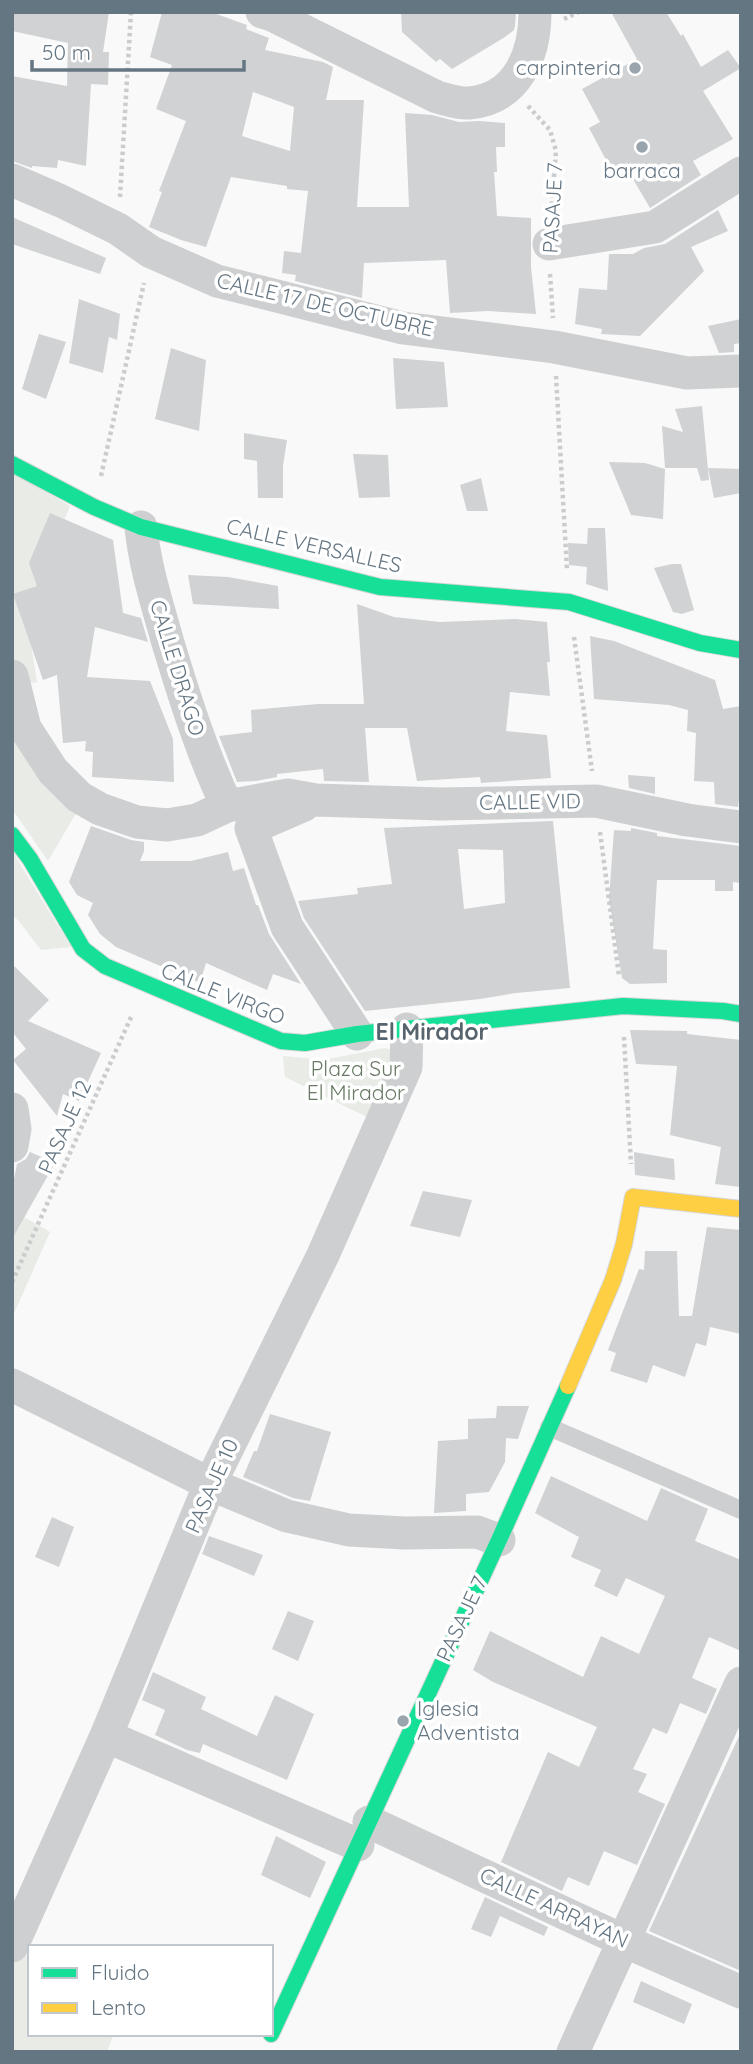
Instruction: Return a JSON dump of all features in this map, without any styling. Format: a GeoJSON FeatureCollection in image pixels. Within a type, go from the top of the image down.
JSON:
{"type":"FeatureCollection","features":[{"type":"Feature","properties":{"kind":"street"},"geometry":{"type":"LineString","coordinates":[[268,13],[437,97],[466,104],[489,99],[510,86],[525,66],[535,33],[535,12]]}},
{"type":"Feature","properties":{"kind":"street"},"geometry":{"type":"LineString","coordinates":[[549,244],[655,227],[741,173]]}},
{"type":"Feature","properties":{"kind":"street","name":"CALLE 17 DE OCTUBRE"},"geometry":{"type":"LineString","coordinates":[[12,180],[118,229],[151,252],[217,281],[403,328],[554,346],[687,373],[741,371]]}},
{"type":"Feature","properties":{"kind":"street","name":"CALLE VERSALLES"},"geometry":{"type":"LineString","coordinates":[[12,464],[94,507],[141,527],[380,587],[569,603],[700,643],[741,650]]}},
{"type":"Feature","properties":{"kind":"street","name":"CALLE DRAGO"},"geometry":{"type":"LineString","coordinates":[[141,527],[145,562],[186,702],[208,766],[226,806]]}},
{"type":"Feature","properties":{"kind":"street","name":"CALLE VID"},"geometry":{"type":"LineString","coordinates":[[12,677],[25,728],[53,771],[79,796],[100,809],[137,822],[167,825],[197,821],[226,806],[288,795],[316,800],[441,804],[596,801],[687,820],[741,827]]}},
{"type":"Feature","properties":{"kind":"street","name":"CALLE VID"},"geometry":{"type":"LineString","coordinates":[[316,800],[251,828],[287,927],[357,1034]]}},
{"type":"Feature","properties":{"kind":"street","name":"CALLE VIRGO"},"geometry":{"type":"LineString","coordinates":[[12,835],[30,859],[83,948],[104,966],[281,1041],[305,1044],[357,1034],[623,1006],[741,1014]]}},
{"type":"Feature","properties":{"kind":"street","name":"PASAJE 10"},"geometry":{"type":"LineString","coordinates":[[12,1946],[106,1736],[211,1484],[323,1255],[406,1067],[407,1029]]}},
{"type":"Feature","properties":{"kind":"street"},"geometry":{"type":"LineString","coordinates":[[12,1109],[15,1129],[12,1146]]}},
{"type":"Feature","properties":{"kind":"street","name":"PASAJE 7"},"geometry":{"type":"LineString","coordinates":[[273,2030],[592,1332],[624,1244],[633,1196],[741,1209]]}},
{"type":"Feature","properties":{"kind":"street"},"geometry":{"type":"LineString","coordinates":[[12,1385],[211,1484],[287,1516],[349,1530],[405,1533],[477,1532],[499,1539]]}},
{"type":"Feature","properties":{"kind":"street"},"geometry":{"type":"LineString","coordinates":[[573,2052],[741,1683]]}},
{"type":"Feature","properties":{"kind":"street","name":"CALLE ARRAYAN"},"geometry":{"type":"LineString","coordinates":[[106,1736],[363,1834],[625,1941],[741,1992]]}},
{"type":"Feature","properties":{"kind":"street","name":"PASAJE 7"},"geometry":{"type":"LineString","coordinates":[[263,2052],[270,2036]]}},
{"type":"Feature","properties":{"kind":"lane"},"geometry":{"type":"LineString","coordinates":[[549,1427],[741,1510]]}},
{"type":"Feature","properties":{"kind":"path"},"geometry":{"type":"LineString","coordinates":[[118,229],[131,12]]}},
{"type":"Feature","properties":{"kind":"path","name":"PASAJE 7"},"geometry":{"type":"LineString","coordinates":[[510,86],[550,130],[556,151],[549,244],[554,346]]}},
{"type":"Feature","properties":{"kind":"path"},"geometry":{"type":"LineString","coordinates":[[94,507],[151,252]]}},
{"type":"Feature","properties":{"kind":"path","name":"PASAJE 12"},"geometry":{"type":"LineString","coordinates":[[12,1282],[146,985]]}},
{"type":"Feature","properties":{"kind":"green space"},"geometry":{"type":"Polygon","coordinates":[[[12,472],[70,506],[35,592],[23,596],[37,682],[22,685],[12,656],[12,472]]]}},
{"type":"Feature","properties":{"kind":"green space"},"geometry":{"type":"Polygon","coordinates":[[[12,723],[78,810],[48,861],[12,809],[12,723]]]}},
{"type":"Feature","properties":{"kind":"green space"},"geometry":{"type":"Polygon","coordinates":[[[12,851],[71,947],[41,950],[12,916],[12,851]]]}},
{"type":"Feature","properties":{"kind":"green space","name":"Plaza Sur El Mirador"},"geometry":{"type":"Polygon","coordinates":[[[385,1048],[396,1055],[369,1118],[285,1077],[283,1056],[323,1060],[385,1048]]]}},
{"type":"Feature","properties":{"kind":"green space"},"geometry":{"type":"Polygon","coordinates":[[[12,1210],[50,1232],[12,1318],[12,1210]]]}},
{"type":"Feature","properties":{"kind":"green space"},"geometry":{"type":"Polygon","coordinates":[[[20,1951],[28,1955],[28,2036],[113,2036],[107,2052],[12,2052],[12,1968],[20,1951]]]}},
{"type":"Feature","properties":{"kind":"building"},"geometry":{"type":"Polygon","coordinates":[[[12,12],[109,12],[103,52],[109,52],[108,85],[91,84],[86,166],[58,160],[57,168],[32,168],[12,161],[12,76],[67,86],[68,43],[12,31],[12,12]]]}},
{"type":"Feature","properties":{"kind":"building"},"geometry":{"type":"Polygon","coordinates":[[[162,12],[211,12],[247,25],[246,29],[269,38],[265,50],[323,62],[333,67],[326,100],[364,100],[357,207],[409,207],[405,113],[432,115],[459,122],[505,123],[505,147],[496,147],[497,172],[494,172],[497,216],[531,218],[531,267],[536,314],[488,311],[450,313],[446,260],[364,263],[362,298],[295,281],[296,275],[282,273],[284,251],[301,253],[308,191],[287,189],[287,186],[231,177],[206,247],[149,227],[162,192],[159,191],[186,121],[156,109],[172,65],[150,57],[162,12]],[[253,92],[242,136],[290,151],[294,107],[253,92]]]}},
{"type":"Feature","properties":{"kind":"building"},"geometry":{"type":"Polygon","coordinates":[[[401,12],[516,12],[514,30],[452,69],[440,59],[436,62],[402,32],[401,12]]]}},
{"type":"Feature","properties":{"kind":"building"},"geometry":{"type":"Polygon","coordinates":[[[611,12],[666,12],[681,36],[683,34],[701,67],[728,50],[741,68],[703,91],[733,139],[693,161],[701,175],[650,208],[626,167],[613,173],[589,128],[600,122],[582,89],[637,59],[611,12]]]}},
{"type":"Feature","properties":{"kind":"building"},"geometry":{"type":"Polygon","coordinates":[[[718,210],[728,231],[691,247],[704,271],[640,336],[601,334],[602,329],[575,324],[579,288],[607,290],[609,254],[633,254],[644,248],[665,244],[718,210]]]}},
{"type":"Feature","properties":{"kind":"building"},"geometry":{"type":"Polygon","coordinates":[[[12,217],[106,258],[100,274],[12,244],[12,217]]]}},
{"type":"Feature","properties":{"kind":"building"},"geometry":{"type":"Polygon","coordinates":[[[79,299],[120,314],[117,340],[109,337],[103,373],[69,363],[79,299]]]}},
{"type":"Feature","properties":{"kind":"building"},"geometry":{"type":"Polygon","coordinates":[[[741,319],[741,343],[734,344],[734,352],[719,353],[708,326],[741,319]]]}},
{"type":"Feature","properties":{"kind":"building"},"geometry":{"type":"Polygon","coordinates":[[[39,334],[66,342],[46,399],[22,389],[39,334]]]}},
{"type":"Feature","properties":{"kind":"building"},"geometry":{"type":"Polygon","coordinates":[[[171,348],[206,360],[199,431],[155,419],[171,348]]]}},
{"type":"Feature","properties":{"kind":"building"},"geometry":{"type":"Polygon","coordinates":[[[393,358],[444,362],[448,407],[396,409],[393,358]]]}},
{"type":"Feature","properties":{"kind":"building"},"geometry":{"type":"Polygon","coordinates":[[[702,406],[709,480],[701,481],[697,468],[665,468],[662,426],[683,432],[675,409],[702,406]]]}},
{"type":"Feature","properties":{"kind":"building"},"geometry":{"type":"Polygon","coordinates":[[[244,433],[287,440],[283,466],[283,498],[258,498],[257,461],[244,459],[244,433]]]}},
{"type":"Feature","properties":{"kind":"building"},"geometry":{"type":"Polygon","coordinates":[[[353,454],[388,455],[390,497],[359,498],[353,454]]]}},
{"type":"Feature","properties":{"kind":"building"},"geometry":{"type":"Polygon","coordinates":[[[609,462],[645,463],[665,469],[663,519],[631,515],[609,462]]]}},
{"type":"Feature","properties":{"kind":"building"},"geometry":{"type":"Polygon","coordinates":[[[708,468],[741,469],[741,493],[714,498],[708,468]]]}},
{"type":"Feature","properties":{"kind":"building"},"geometry":{"type":"Polygon","coordinates":[[[481,478],[488,511],[467,511],[460,485],[481,478]]]}},
{"type":"Feature","properties":{"kind":"building"},"geometry":{"type":"Polygon","coordinates":[[[50,513],[113,540],[123,613],[141,618],[148,642],[95,627],[87,677],[150,681],[173,739],[174,782],[92,777],[93,752],[85,751],[86,741],[63,743],[57,675],[43,680],[13,594],[37,586],[29,563],[50,513]]]}},
{"type":"Feature","properties":{"kind":"building"},"geometry":{"type":"Polygon","coordinates":[[[588,528],[605,528],[608,591],[586,584],[587,567],[569,565],[568,543],[587,544],[588,528]]]}},
{"type":"Feature","properties":{"kind":"building"},"geometry":{"type":"Polygon","coordinates":[[[681,564],[694,610],[682,614],[673,612],[654,568],[681,564]]]}},
{"type":"Feature","properties":{"kind":"building"},"geometry":{"type":"Polygon","coordinates":[[[188,575],[228,577],[278,586],[279,609],[193,604],[188,575]]]}},
{"type":"Feature","properties":{"kind":"building"},"geometry":{"type":"Polygon","coordinates":[[[357,604],[394,617],[440,622],[515,619],[547,622],[550,696],[510,692],[506,731],[547,735],[551,778],[481,783],[480,777],[417,781],[407,728],[365,728],[369,782],[324,781],[323,769],[237,782],[219,736],[252,732],[251,710],[318,704],[364,704],[357,604]]]}},
{"type":"Feature","properties":{"kind":"building"},"geometry":{"type":"Polygon","coordinates":[[[590,636],[614,641],[715,680],[723,709],[741,706],[741,783],[738,807],[715,804],[714,782],[694,781],[696,733],[687,731],[688,710],[669,705],[594,699],[590,636]]]}},
{"type":"Feature","properties":{"kind":"building"},"geometry":{"type":"Polygon","coordinates":[[[628,775],[655,777],[655,794],[629,788],[628,775]]]}},
{"type":"Feature","properties":{"kind":"building"},"geometry":{"type":"Polygon","coordinates":[[[553,821],[570,988],[365,1011],[304,918],[298,901],[358,894],[357,888],[392,884],[384,828],[553,821]],[[458,849],[464,909],[505,903],[503,850],[458,849]]]}},
{"type":"Feature","properties":{"kind":"building"},"geometry":{"type":"Polygon","coordinates":[[[91,826],[144,842],[140,861],[191,861],[228,852],[233,871],[244,868],[269,934],[301,984],[273,974],[267,990],[206,963],[200,983],[116,947],[100,934],[88,915],[93,903],[77,895],[69,882],[91,826]]]}},
{"type":"Feature","properties":{"kind":"building"},"geometry":{"type":"Polygon","coordinates":[[[631,828],[657,833],[657,836],[741,846],[741,883],[733,882],[733,891],[715,891],[715,880],[657,880],[653,949],[667,950],[667,983],[630,984],[622,978],[609,899],[614,830],[631,831],[631,828]]]}},
{"type":"Feature","properties":{"kind":"building"},"geometry":{"type":"Polygon","coordinates":[[[12,964],[49,1000],[28,1021],[101,1053],[79,1101],[63,1094],[57,1116],[13,1060],[26,1049],[14,1034],[12,1036],[12,964]]]}},
{"type":"Feature","properties":{"kind":"building"},"geometry":{"type":"Polygon","coordinates":[[[630,1030],[687,1031],[687,1034],[741,1040],[741,1187],[715,1184],[721,1147],[670,1135],[677,1066],[636,1064],[630,1030]]]}},
{"type":"Feature","properties":{"kind":"building"},"geometry":{"type":"Polygon","coordinates":[[[30,1152],[55,1163],[12,1239],[12,1189],[17,1164],[26,1159],[30,1152]]]}},
{"type":"Feature","properties":{"kind":"building"},"geometry":{"type":"Polygon","coordinates":[[[634,1152],[674,1159],[675,1180],[635,1175],[634,1152]]]}},
{"type":"Feature","properties":{"kind":"building"},"geometry":{"type":"Polygon","coordinates":[[[423,1191],[472,1200],[460,1237],[410,1226],[423,1191]]]}},
{"type":"Feature","properties":{"kind":"building"},"geometry":{"type":"Polygon","coordinates":[[[707,1227],[741,1230],[741,1334],[710,1327],[706,1346],[696,1343],[685,1377],[653,1365],[647,1383],[610,1371],[616,1353],[608,1350],[639,1269],[644,1270],[645,1251],[677,1251],[679,1316],[692,1316],[707,1227]]]}},
{"type":"Feature","properties":{"kind":"building"},"geometry":{"type":"Polygon","coordinates":[[[497,1406],[529,1406],[518,1439],[506,1438],[505,1462],[489,1492],[466,1494],[466,1511],[434,1513],[438,1441],[468,1439],[468,1419],[496,1418],[497,1406]]]}},
{"type":"Feature","properties":{"kind":"building"},"geometry":{"type":"Polygon","coordinates":[[[270,1414],[331,1432],[310,1501],[293,1498],[243,1477],[254,1451],[257,1451],[270,1414]]]}},
{"type":"Feature","properties":{"kind":"building"},"geometry":{"type":"Polygon","coordinates":[[[551,1476],[647,1521],[661,1488],[708,1509],[695,1541],[741,1560],[741,1651],[709,1637],[692,1678],[717,1689],[706,1714],[680,1703],[667,1734],[653,1728],[633,1769],[647,1774],[638,1792],[665,1804],[637,1865],[604,1851],[589,1886],[568,1877],[562,1891],[501,1862],[548,1752],[579,1767],[597,1727],[493,1682],[473,1670],[490,1631],[583,1677],[601,1636],[639,1654],[665,1596],[626,1578],[617,1597],[594,1586],[601,1570],[571,1557],[579,1537],[535,1513],[551,1476]]]}},
{"type":"Feature","properties":{"kind":"building"},"geometry":{"type":"Polygon","coordinates":[[[52,1517],[74,1527],[59,1567],[35,1557],[52,1517]]]}},
{"type":"Feature","properties":{"kind":"building"},"geometry":{"type":"Polygon","coordinates":[[[209,1536],[263,1555],[254,1576],[202,1554],[209,1536]]]}},
{"type":"Feature","properties":{"kind":"building"},"geometry":{"type":"Polygon","coordinates":[[[288,1611],[314,1621],[298,1661],[272,1649],[288,1611]]]}},
{"type":"Feature","properties":{"kind":"building"},"geometry":{"type":"Polygon","coordinates":[[[153,1672],[206,1697],[201,1709],[257,1736],[275,1695],[314,1714],[287,1780],[203,1744],[200,1753],[155,1735],[165,1710],[142,1700],[153,1672]]]}},
{"type":"Feature","properties":{"kind":"building"},"geometry":{"type":"Polygon","coordinates":[[[741,1732],[741,1971],[649,1931],[741,1732]]]}},
{"type":"Feature","properties":{"kind":"building"},"geometry":{"type":"Polygon","coordinates":[[[276,1836],[326,1862],[310,1898],[261,1875],[276,1836]]]}},
{"type":"Feature","properties":{"kind":"building"},"geometry":{"type":"Polygon","coordinates":[[[485,1897],[548,1927],[544,1936],[500,1916],[491,1937],[471,1929],[485,1897]]]}},
{"type":"Feature","properties":{"kind":"building"},"geometry":{"type":"Polygon","coordinates":[[[641,1981],[692,2004],[684,2024],[633,2002],[641,1981]]]}},
{"type":"Feature","properties":{"kind":"traffic: fast"},"geometry":{"type":"LineString","coordinates":[[12,464],[94,507],[141,527],[380,587],[569,602],[700,643],[741,650]]}},
{"type":"Feature","properties":{"kind":"traffic: fast"},"geometry":{"type":"LineString","coordinates":[[12,835],[30,859],[83,949],[105,966],[281,1041],[305,1043],[357,1034],[623,1006],[741,1014]]}},
{"type":"Feature","properties":{"kind":"traffic: fast"},"geometry":{"type":"LineString","coordinates":[[273,2030],[568,1386]]}},
{"type":"Feature","properties":{"kind":"traffic: slow"},"geometry":{"type":"LineString","coordinates":[[568,1386],[613,1280],[624,1244],[633,1197],[741,1209]]}},
{"type":"Feature","properties":{"kind":"place","name":"carpinteria"},"geometry":{"type":"Point","coordinates":[635,68]}},
{"type":"Feature","properties":{"kind":"place","name":"barraca"},"geometry":{"type":"Point","coordinates":[642,147]}},
{"type":"Feature","properties":{"kind":"place","name":"Iglesia Adventista"},"geometry":{"type":"Point","coordinates":[403,1721]}},
{"type":"Feature","properties":{"kind":"district","name":"El Mirador"},"geometry":{"type":"Point","coordinates":[432,1032]}}]}
